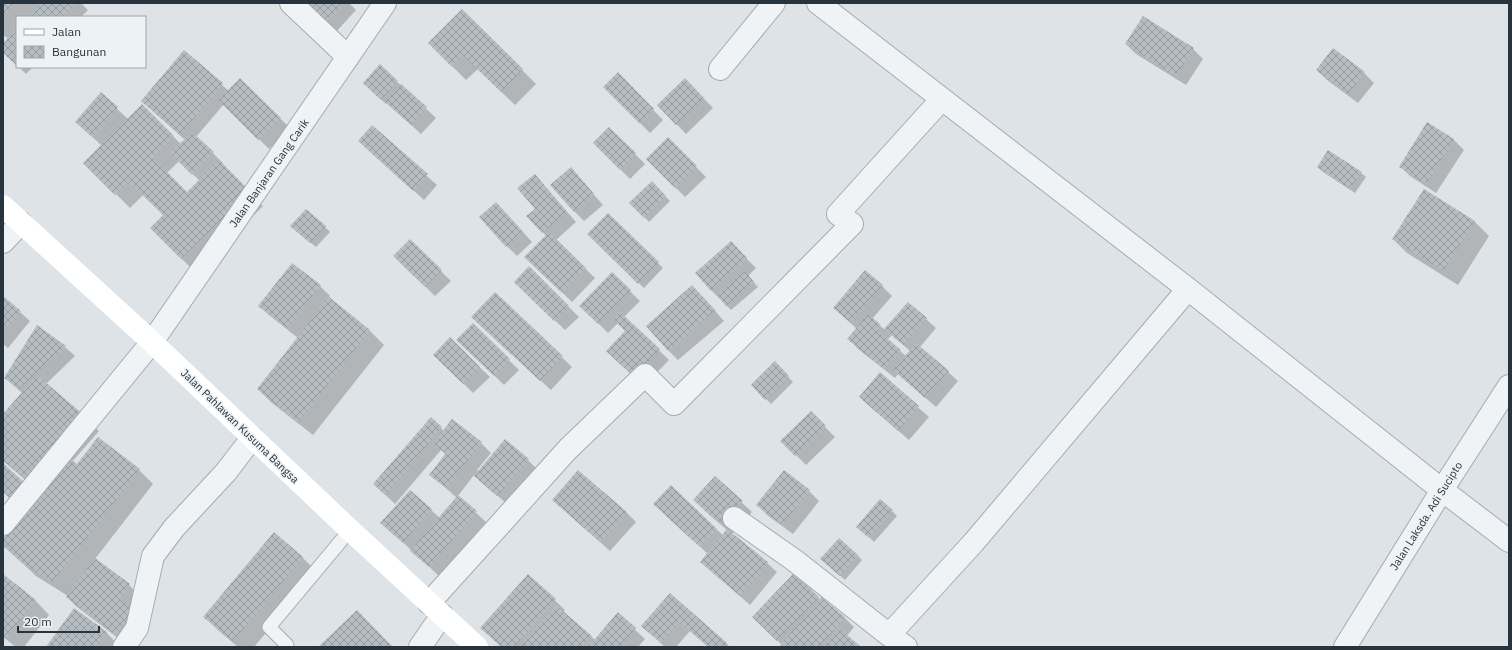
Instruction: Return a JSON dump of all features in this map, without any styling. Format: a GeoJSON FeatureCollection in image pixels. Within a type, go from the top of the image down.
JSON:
{"type":"FeatureCollection","features":[{"type":"Feature","properties":{"kind":"main road","name":"Jalan Pahlawan Kusuma Bangsa"},"geometry":{"type":"LineString","coordinates":[[3,206],[152,342],[350,530],[477,647]]}},
{"type":"Feature","properties":{"kind":"street"},"geometry":{"type":"LineString","coordinates":[[291,3],[348,57]]}},
{"type":"Feature","properties":{"kind":"street","name":"Jalan Banjaran Gang Carik"},"geometry":{"type":"LineString","coordinates":[[3,524],[152,342],[385,3]]}},
{"type":"Feature","properties":{"kind":"street"},"geometry":{"type":"LineString","coordinates":[[720,69],[774,3]]}},
{"type":"Feature","properties":{"kind":"street"},"geometry":{"type":"LineString","coordinates":[[818,3],[1188,289],[1442,490],[1509,541]]}},
{"type":"Feature","properties":{"kind":"street"},"geometry":{"type":"LineString","coordinates":[[420,647],[435,609],[568,449],[645,375],[674,404],[852,224],[838,214],[942,99]]}},
{"type":"Feature","properties":{"kind":"street"},"geometry":{"type":"LineString","coordinates":[[3,242],[21,223]]}},
{"type":"Feature","properties":{"kind":"street"},"geometry":{"type":"LineString","coordinates":[[734,518],[794,560],[897,641],[974,542],[1188,289]]}},
{"type":"Feature","properties":{"kind":"street","name":"Jalan Laksda. Adi Sucipto"},"geometry":{"type":"LineString","coordinates":[[1345,647],[1442,490],[1509,386]]}},
{"type":"Feature","properties":{"kind":"street"},"geometry":{"type":"LineString","coordinates":[[124,647],[137,628],[153,556],[174,528],[226,472],[252,438]]}},
{"type":"Feature","properties":{"kind":"lane"},"geometry":{"type":"LineString","coordinates":[[285,647],[287,645],[269,627],[350,530]]}},
{"type":"Feature","properties":{"kind":"building"},"geometry":{"type":"Polygon","coordinates":[[[3,3],[15,3],[3,17],[3,3]]]}},
{"type":"Feature","properties":{"kind":"building"},"geometry":{"type":"Polygon","coordinates":[[[42,3],[76,3],[63,16],[29,16],[42,3]]]}},
{"type":"Feature","properties":{"kind":"building"},"geometry":{"type":"Polygon","coordinates":[[[301,3],[344,3],[325,24],[301,3]]]}},
{"type":"Feature","properties":{"kind":"building"},"geometry":{"type":"Polygon","coordinates":[[[462,9],[523,69],[501,92],[463,55],[452,67],[428,43],[462,9]]]}},
{"type":"Feature","properties":{"kind":"building"},"geometry":{"type":"Polygon","coordinates":[[[1143,16],[1194,48],[1176,76],[1125,44],[1143,16]]]}},
{"type":"Feature","properties":{"kind":"building"},"geometry":{"type":"Polygon","coordinates":[[[16,30],[16,65],[3,53],[3,43],[16,30]]]}},
{"type":"Feature","properties":{"kind":"building"},"geometry":{"type":"Polygon","coordinates":[[[1333,48],[1365,72],[1348,94],[1316,70],[1333,48]]]}},
{"type":"Feature","properties":{"kind":"building"},"geometry":{"type":"Polygon","coordinates":[[[184,50],[223,83],[180,135],[141,101],[184,50]]]}},
{"type":"Feature","properties":{"kind":"building"},"geometry":{"type":"Polygon","coordinates":[[[380,64],[398,81],[381,100],[363,83],[380,64]]]}},
{"type":"Feature","properties":{"kind":"building"},"geometry":{"type":"Polygon","coordinates":[[[618,72],[654,109],[640,124],[603,87],[618,72]]]}},
{"type":"Feature","properties":{"kind":"building"},"geometry":{"type":"Polygon","coordinates":[[[240,78],[281,118],[258,140],[218,100],[240,78]]]}},
{"type":"Feature","properties":{"kind":"building"},"geometry":{"type":"Polygon","coordinates":[[[685,78],[704,98],[676,125],[657,105],[685,78]]]}},
{"type":"Feature","properties":{"kind":"building"},"geometry":{"type":"Polygon","coordinates":[[[401,84],[427,107],[411,125],[385,102],[401,84]]]}},
{"type":"Feature","properties":{"kind":"building"},"geometry":{"type":"Polygon","coordinates":[[[101,92],[118,107],[92,137],[75,122],[101,92]]]}},
{"type":"Feature","properties":{"kind":"building"},"geometry":{"type":"Polygon","coordinates":[[[142,104],[174,136],[153,158],[187,192],[219,160],[250,191],[181,259],[150,228],[163,215],[128,181],[115,195],[83,163],[142,104]]]}},
{"type":"Feature","properties":{"kind":"building"},"geometry":{"type":"Polygon","coordinates":[[[1427,122],[1454,139],[1426,184],[1399,167],[1427,122]]]}},
{"type":"Feature","properties":{"kind":"building"},"geometry":{"type":"Polygon","coordinates":[[[372,125],[428,174],[413,191],[358,141],[372,125]]]}},
{"type":"Feature","properties":{"kind":"building"},"geometry":{"type":"Polygon","coordinates":[[[609,127],[636,153],[620,170],[593,143],[609,127]]]}},
{"type":"Feature","properties":{"kind":"building"},"geometry":{"type":"Polygon","coordinates":[[[192,132],[214,152],[192,175],[170,153],[192,132]]]}},
{"type":"Feature","properties":{"kind":"building"},"geometry":{"type":"Polygon","coordinates":[[[668,137],[697,166],[675,188],[646,159],[668,137]]]}},
{"type":"Feature","properties":{"kind":"building"},"geometry":{"type":"Polygon","coordinates":[[[1328,150],[1362,172],[1350,189],[1317,167],[1328,150]]]}},
{"type":"Feature","properties":{"kind":"building"},"geometry":{"type":"Polygon","coordinates":[[[571,167],[594,194],[574,212],[550,185],[571,167]]]}},
{"type":"Feature","properties":{"kind":"building"},"geometry":{"type":"Polygon","coordinates":[[[535,174],[567,212],[542,233],[526,216],[535,209],[517,188],[535,174]]]}},
{"type":"Feature","properties":{"kind":"building"},"geometry":{"type":"Polygon","coordinates":[[[652,181],[666,196],[644,218],[629,203],[652,181]]]}},
{"type":"Feature","properties":{"kind":"building"},"geometry":{"type":"Polygon","coordinates":[[[1424,189],[1475,221],[1443,271],[1392,239],[1424,189]]]}},
{"type":"Feature","properties":{"kind":"building"},"geometry":{"type":"Polygon","coordinates":[[[496,202],[523,232],[506,247],[479,217],[496,202]]]}},
{"type":"Feature","properties":{"kind":"building"},"geometry":{"type":"Polygon","coordinates":[[[306,209],[326,226],[310,243],[290,226],[306,209]]]}},
{"type":"Feature","properties":{"kind":"building"},"geometry":{"type":"Polygon","coordinates":[[[608,213],[659,262],[638,284],[587,234],[608,213]]]}},
{"type":"Feature","properties":{"kind":"building"},"geometry":{"type":"Polygon","coordinates":[[[549,232],[586,268],[562,293],[524,257],[549,232]]]}},
{"type":"Feature","properties":{"kind":"building"},"geometry":{"type":"Polygon","coordinates":[[[410,239],[442,270],[425,287],[393,256],[410,239]]]}},
{"type":"Feature","properties":{"kind":"building"},"geometry":{"type":"Polygon","coordinates":[[[731,241],[747,258],[711,291],[695,273],[731,241]]]}},
{"type":"Feature","properties":{"kind":"building"},"geometry":{"type":"Polygon","coordinates":[[[292,263],[321,285],[287,328],[258,306],[292,263]]]}},
{"type":"Feature","properties":{"kind":"building"},"geometry":{"type":"Polygon","coordinates":[[[529,266],[569,306],[554,321],[514,282],[529,266]]]}},
{"type":"Feature","properties":{"kind":"building"},"geometry":{"type":"Polygon","coordinates":[[[865,270],[883,285],[851,323],[833,308],[865,270]]]}},
{"type":"Feature","properties":{"kind":"building"},"geometry":{"type":"Polygon","coordinates":[[[745,271],[754,282],[726,306],[717,295],[745,271]]]}},
{"type":"Feature","properties":{"kind":"building"},"geometry":{"type":"Polygon","coordinates":[[[612,272],[631,290],[598,324],[579,306],[612,272]]]}},
{"type":"Feature","properties":{"kind":"building"},"geometry":{"type":"Polygon","coordinates":[[[692,285],[715,310],[668,351],[646,326],[692,285]]]}},
{"type":"Feature","properties":{"kind":"building"},"geometry":{"type":"Polygon","coordinates":[[[495,292],[563,356],[540,381],[471,317],[495,292]]]}},
{"type":"Feature","properties":{"kind":"building"},"geometry":{"type":"Polygon","coordinates":[[[3,296],[21,311],[3,332],[3,296]]]}},
{"type":"Feature","properties":{"kind":"building"},"geometry":{"type":"Polygon","coordinates":[[[329,297],[370,330],[298,422],[257,389],[329,297]]]}},
{"type":"Feature","properties":{"kind":"building"},"geometry":{"type":"Polygon","coordinates":[[[908,302],[927,318],[903,345],[884,329],[908,302]]]}},
{"type":"Feature","properties":{"kind":"building"},"geometry":{"type":"Polygon","coordinates":[[[620,312],[660,349],[634,377],[606,351],[625,331],[613,319],[620,312]]]}},
{"type":"Feature","properties":{"kind":"building"},"geometry":{"type":"Polygon","coordinates":[[[868,314],[881,325],[877,330],[901,350],[884,369],[847,339],[868,314]]]}},
{"type":"Feature","properties":{"kind":"building"},"geometry":{"type":"Polygon","coordinates":[[[473,323],[510,359],[494,376],[456,340],[473,323]]]}},
{"type":"Feature","properties":{"kind":"building"},"geometry":{"type":"Polygon","coordinates":[[[37,325],[66,346],[19,389],[4,378],[37,325]]]}},
{"type":"Feature","properties":{"kind":"building"},"geometry":{"type":"Polygon","coordinates":[[[450,337],[480,367],[463,384],[433,355],[450,337]]]}},
{"type":"Feature","properties":{"kind":"building"},"geometry":{"type":"Polygon","coordinates":[[[916,343],[949,371],[925,398],[893,370],[916,343]]]}},
{"type":"Feature","properties":{"kind":"building"},"geometry":{"type":"Polygon","coordinates":[[[775,361],[789,376],[765,400],[751,385],[775,361]]]}},
{"type":"Feature","properties":{"kind":"building"},"geometry":{"type":"Polygon","coordinates":[[[880,372],[919,406],[898,431],[859,397],[880,372]]]}},
{"type":"Feature","properties":{"kind":"building"},"geometry":{"type":"Polygon","coordinates":[[[37,375],[85,416],[29,482],[3,460],[3,414],[37,375]]]}},
{"type":"Feature","properties":{"kind":"building"},"geometry":{"type":"Polygon","coordinates":[[[811,411],[826,426],[795,456],[780,441],[811,411]]]}},
{"type":"Feature","properties":{"kind":"building"},"geometry":{"type":"Polygon","coordinates":[[[431,417],[442,427],[385,495],[373,484],[431,417]]]}},
{"type":"Feature","properties":{"kind":"building"},"geometry":{"type":"Polygon","coordinates":[[[452,419],[482,442],[446,488],[429,475],[446,453],[433,444],[452,419]]]}},
{"type":"Feature","properties":{"kind":"building"},"geometry":{"type":"Polygon","coordinates":[[[98,437],[140,469],[52,582],[21,562],[3,546],[3,528],[62,452],[77,464],[98,437]]]}},
{"type":"Feature","properties":{"kind":"building"},"geometry":{"type":"Polygon","coordinates":[[[505,439],[529,459],[497,496],[474,476],[505,439]]]}},
{"type":"Feature","properties":{"kind":"building"},"geometry":{"type":"Polygon","coordinates":[[[3,463],[27,485],[13,501],[3,492],[3,463]]]}},
{"type":"Feature","properties":{"kind":"building"},"geometry":{"type":"Polygon","coordinates":[[[578,470],[627,512],[600,542],[552,500],[578,470]]]}},
{"type":"Feature","properties":{"kind":"building"},"geometry":{"type":"Polygon","coordinates":[[[784,470],[810,490],[782,525],[756,505],[784,470]]]}},
{"type":"Feature","properties":{"kind":"building"},"geometry":{"type":"Polygon","coordinates":[[[715,476],[743,501],[721,525],[693,500],[715,476]]]}},
{"type":"Feature","properties":{"kind":"building"},"geometry":{"type":"Polygon","coordinates":[[[671,485],[717,529],[700,547],[653,504],[671,485]]]}},
{"type":"Feature","properties":{"kind":"building"},"geometry":{"type":"Polygon","coordinates":[[[410,490],[432,509],[403,543],[380,523],[410,490]]]}},
{"type":"Feature","properties":{"kind":"building"},"geometry":{"type":"Polygon","coordinates":[[[458,495],[477,511],[429,567],[410,551],[458,495]]]}},
{"type":"Feature","properties":{"kind":"building"},"geometry":{"type":"Polygon","coordinates":[[[880,499],[893,510],[869,538],[856,527],[880,499]]]}},
{"type":"Feature","properties":{"kind":"building"},"geometry":{"type":"Polygon","coordinates":[[[727,529],[768,562],[740,596],[700,562],[727,529]]]}},
{"type":"Feature","properties":{"kind":"building"},"geometry":{"type":"Polygon","coordinates":[[[274,532],[303,557],[233,641],[203,617],[274,532]]]}},
{"type":"Feature","properties":{"kind":"building"},"geometry":{"type":"Polygon","coordinates":[[[839,538],[858,555],[840,576],[820,559],[839,538]]]}},
{"type":"Feature","properties":{"kind":"building"},"geometry":{"type":"Polygon","coordinates":[[[95,558],[130,584],[119,599],[134,611],[116,635],[66,597],[95,558]]]}},
{"type":"Feature","properties":{"kind":"building"},"geometry":{"type":"Polygon","coordinates":[[[794,573],[819,597],[777,641],[752,617],[794,573]]]}},
{"type":"Feature","properties":{"kind":"building"},"geometry":{"type":"Polygon","coordinates":[[[3,574],[36,600],[6,638],[3,635],[3,574]]]}},
{"type":"Feature","properties":{"kind":"building"},"geometry":{"type":"Polygon","coordinates":[[[528,574],[556,599],[514,647],[502,647],[480,628],[528,574]]]}},
{"type":"Feature","properties":{"kind":"building"},"geometry":{"type":"Polygon","coordinates":[[[670,593],[727,643],[724,647],[709,647],[679,622],[661,643],[641,626],[670,593]]]}},
{"type":"Feature","properties":{"kind":"building"},"geometry":{"type":"Polygon","coordinates":[[[821,597],[845,617],[819,647],[779,647],[821,597]]]}},
{"type":"Feature","properties":{"kind":"building"},"geometry":{"type":"Polygon","coordinates":[[[556,605],[592,636],[581,647],[519,647],[556,605]]]}},
{"type":"Feature","properties":{"kind":"building"},"geometry":{"type":"Polygon","coordinates":[[[74,608],[107,632],[95,647],[46,647],[74,608]]]}},
{"type":"Feature","properties":{"kind":"building"},"geometry":{"type":"Polygon","coordinates":[[[357,610],[393,647],[318,647],[357,610]]]}},
{"type":"Feature","properties":{"kind":"building"},"geometry":{"type":"Polygon","coordinates":[[[618,612],[636,628],[620,647],[588,647],[618,612]]]}},
{"type":"Feature","properties":{"kind":"building"},"geometry":{"type":"Polygon","coordinates":[[[839,628],[861,647],[824,647],[839,628]]]}}]}
